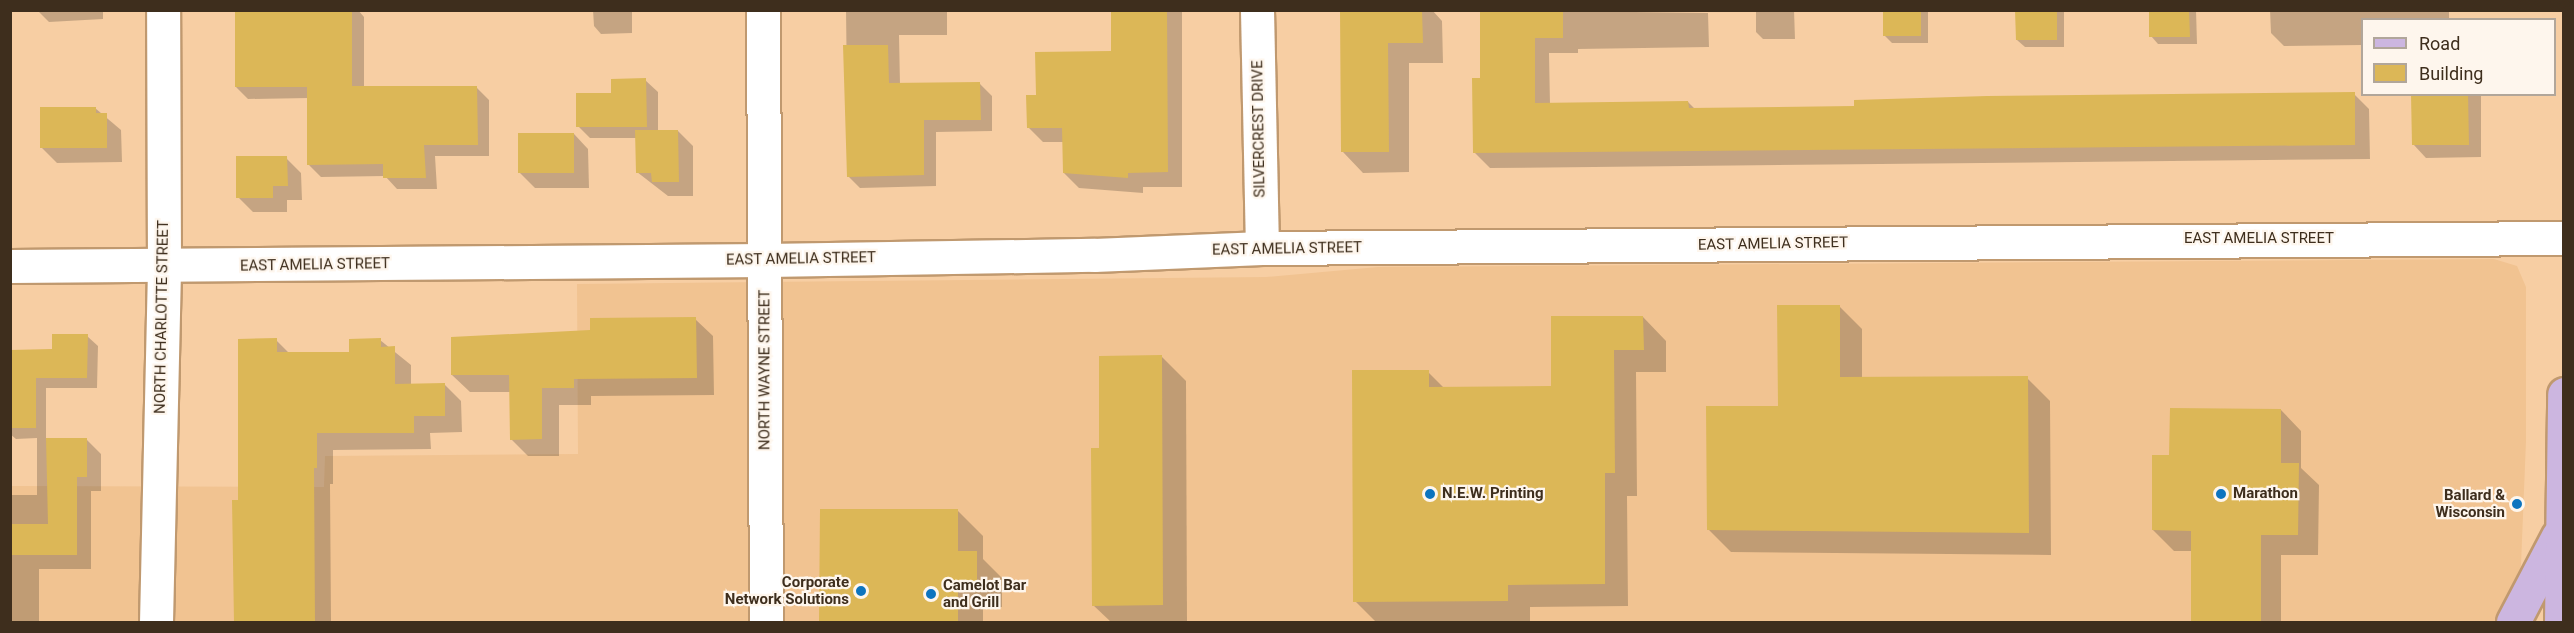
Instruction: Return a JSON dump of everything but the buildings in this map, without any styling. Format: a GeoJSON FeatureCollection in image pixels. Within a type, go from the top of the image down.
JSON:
{"type":"FeatureCollection","features":[{"type":"Feature","properties":{"kind":"main road"},"geometry":{"type":"LineString","coordinates":[[2561,622],[2564,394]]}},
{"type":"Feature","properties":{"kind":"main road"},"geometry":{"type":"LineString","coordinates":[[2513,622],[2562,529]]}},
{"type":"Feature","properties":{"kind":"street","name":"NORTH CHARLOTTE STREET"},"geometry":{"type":"LineString","coordinates":[[156,622],[164,266],[163,10]]}},
{"type":"Feature","properties":{"kind":"street","name":"NORTH WAYNE STREET"},"geometry":{"type":"LineString","coordinates":[[762,10],[766,261],[766,622]]}},
{"type":"Feature","properties":{"kind":"street","name":"SILVERCREST DRIVE"},"geometry":{"type":"LineString","coordinates":[[1257,10],[1262,248]]}},
{"type":"Feature","properties":{"kind":"street","name":"EAST AMELIA STREET"},"geometry":{"type":"LineString","coordinates":[[10,266],[766,261],[1082,256],[1262,248],[2564,238]]}},
{"type":"Feature","properties":{"kind":"shaded area"},"geometry":{"type":"Polygon","coordinates":[[[2494,259],[2517,266],[2526,287],[2526,441],[2521,565],[2519,577],[2498,622],[11,622],[11,486],[324,487],[325,456],[578,454],[577,284],[1266,277],[1378,267],[2494,259]]]}},
{"type":"Feature","properties":{"kind":"place","name":"N.E.W. Printing"},"geometry":{"type":"Point","coordinates":[1430,494]}},
{"type":"Feature","properties":{"kind":"place","name":"Marathon"},"geometry":{"type":"Point","coordinates":[2221,494]}},
{"type":"Feature","properties":{"kind":"place","name":"Ballard & Wisconsin"},"geometry":{"type":"Point","coordinates":[2517,504]}},
{"type":"Feature","properties":{"kind":"place","name":"Corporate Network Solutions"},"geometry":{"type":"Point","coordinates":[861,591]}},
{"type":"Feature","properties":{"kind":"place","name":"Camelot Bar and Grill"},"geometry":{"type":"Point","coordinates":[931,594]}}]}
